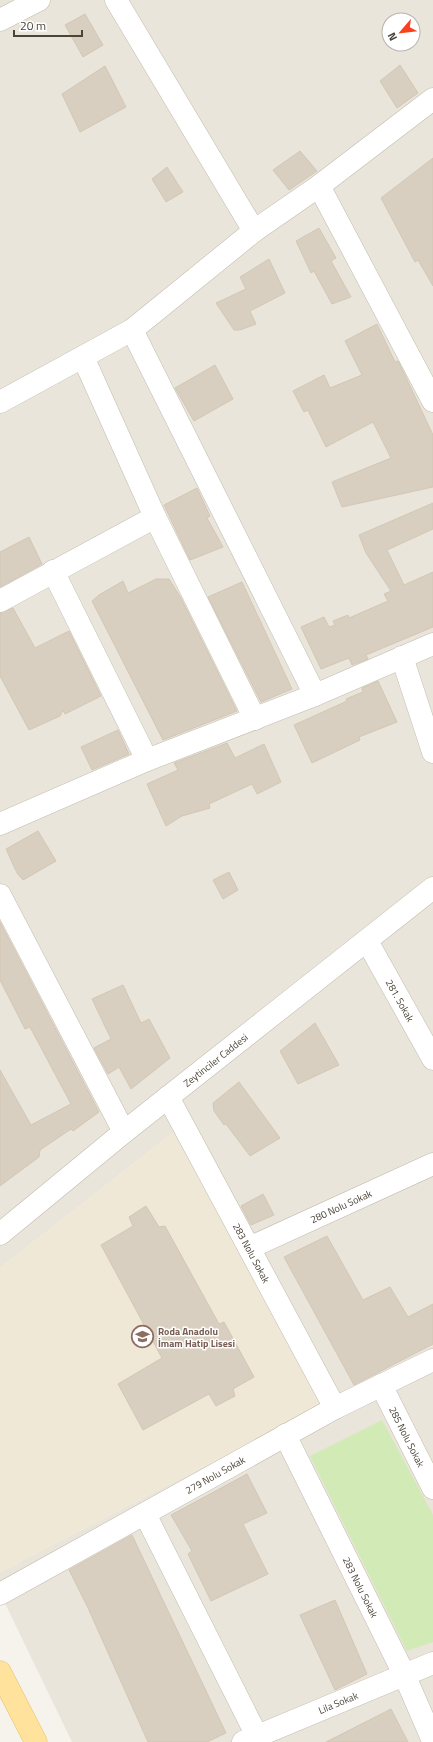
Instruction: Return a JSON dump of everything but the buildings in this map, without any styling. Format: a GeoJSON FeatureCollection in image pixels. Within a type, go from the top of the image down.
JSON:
{"type":"FeatureCollection","features":[{"type":"Feature","properties":{"kind":"main road"},"geometry":{"type":"LineString","coordinates":[[0,1672],[36,1742]]}},
{"type":"Feature","properties":{"kind":"street"},"geometry":{"type":"LineString","coordinates":[[0,20],[39,0]]}},
{"type":"Feature","properties":{"kind":"street"},"geometry":{"type":"LineString","coordinates":[[116,0],[254,231]]}},
{"type":"Feature","properties":{"kind":"street"},"geometry":{"type":"LineString","coordinates":[[0,402],[132,330],[254,231],[318,186],[433,99]]}},
{"type":"Feature","properties":{"kind":"street"},"geometry":{"type":"LineString","coordinates":[[318,186],[433,401]]}},
{"type":"Feature","properties":{"kind":"street"},"geometry":{"type":"LineString","coordinates":[[132,330],[315,695]]}},
{"type":"Feature","properties":{"kind":"street"},"geometry":{"type":"LineString","coordinates":[[83,357],[155,517],[255,719]]}},
{"type":"Feature","properties":{"kind":"street"},"geometry":{"type":"LineString","coordinates":[[0,601],[155,517]]}},
{"type":"Feature","properties":{"kind":"street"},"geometry":{"type":"LineString","coordinates":[[53,571],[147,760]]}},
{"type":"Feature","properties":{"kind":"street"},"geometry":{"type":"LineString","coordinates":[[0,824],[147,760],[315,695],[433,644]]}},
{"type":"Feature","properties":{"kind":"street"},"geometry":{"type":"LineString","coordinates":[[402,657],[433,752]]}},
{"type":"Feature","properties":{"kind":"street","name":"Zeytinciler Caddesi"},"geometry":{"type":"LineString","coordinates":[[0,1234],[124,1132],[433,888]]}},
{"type":"Feature","properties":{"kind":"street"},"geometry":{"type":"LineString","coordinates":[[0,895],[124,1132]]}},
{"type":"Feature","properties":{"kind":"street","name":"281. Sokak"},"geometry":{"type":"LineString","coordinates":[[367,941],[433,1059]]}},
{"type":"Feature","properties":{"kind":"street","name":"283 Nolu Sokak"},"geometry":{"type":"LineString","coordinates":[[168,1097],[335,1408]]}},
{"type":"Feature","properties":{"kind":"street","name":"280 Nolu Sokak"},"geometry":{"type":"LineString","coordinates":[[249,1248],[433,1164]]}},
{"type":"Feature","properties":{"kind":"street","name":"279 Nolu Sokak"},"geometry":{"type":"LineString","coordinates":[[0,1594],[285,1435],[335,1408],[433,1360]]}},
{"type":"Feature","properties":{"kind":"street","name":"285 Nolu Sokak"},"geometry":{"type":"LineString","coordinates":[[382,1385],[433,1488]]}},
{"type":"Feature","properties":{"kind":"street","name":"283 Nolu Sokak"},"geometry":{"type":"LineString","coordinates":[[285,1435],[404,1674],[433,1741]]}},
{"type":"Feature","properties":{"kind":"street"},"geometry":{"type":"LineString","coordinates":[[145,1514],[250,1739]]}},
{"type":"Feature","properties":{"kind":"street","name":"Lila Sokak"},"geometry":{"type":"LineString","coordinates":[[250,1739],[433,1663]]}},
{"type":"Feature","properties":{"kind":"shaded area"},"geometry":{"type":"Polygon","coordinates":[[[0,0],[433,0],[433,1742],[72,1742],[0,1593],[0,1572],[321,1406],[174,1132],[0,1268],[0,0]]]}},
{"type":"Feature","properties":{"kind":"shaded area","name":"Roda Anadolu İmam Hatip Lisesi"},"geometry":{"type":"Polygon","coordinates":[[[174,1132],[321,1406],[0,1572],[0,1268],[174,1132]]]}},
{"type":"Feature","properties":{"kind":"green space"},"geometry":{"type":"Polygon","coordinates":[[[382,1420],[433,1515],[433,1642],[407,1651],[310,1456],[382,1420]]]}},
{"type":"Feature","properties":{"kind":"place","name":"Roda Anadolu İmam Hatip Lisesi"},"geometry":{"type":"Point","coordinates":[142,1337]}}]}
